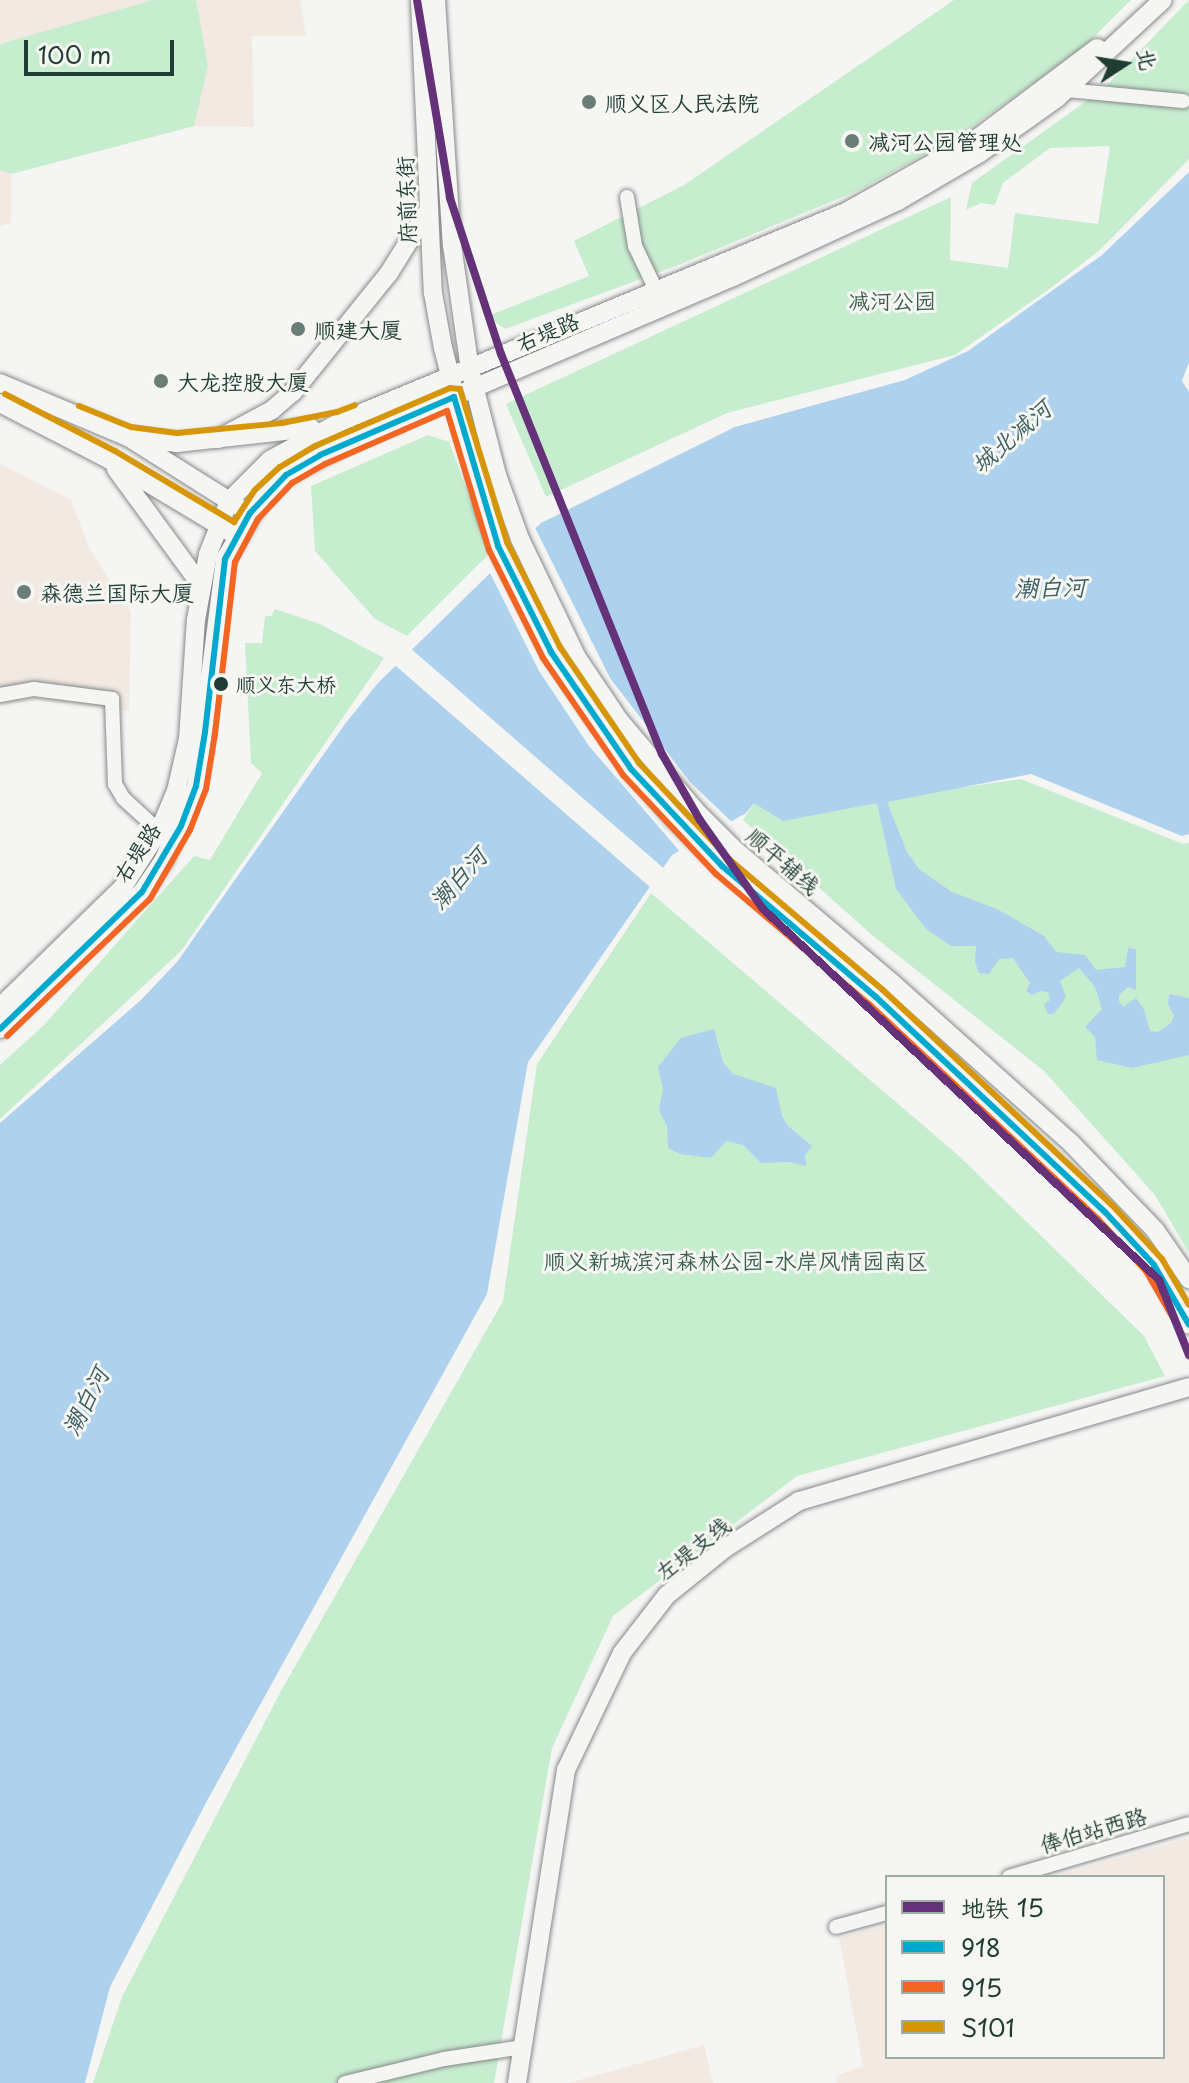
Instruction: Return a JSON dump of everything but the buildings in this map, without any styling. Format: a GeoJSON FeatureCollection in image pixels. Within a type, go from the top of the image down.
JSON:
{"type":"FeatureCollection","features":[{"type":"Feature","properties":{"kind":"main road","name":"府前东街"},"geometry":{"type":"LineString","coordinates":[[420,0],[433,293],[454,397]]}},
{"type":"Feature","properties":{"kind":"main road","name":"府前东街"},"geometry":{"type":"LineString","coordinates":[[436,0],[452,245],[472,379]]}},
{"type":"Feature","properties":{"kind":"main road","name":"右堤路"},"geometry":{"type":"LineString","coordinates":[[0,1029],[142,892],[181,826],[196,786],[205,732],[225,559],[250,513],[286,475],[320,455],[454,397],[472,379],[657,292],[846,212],[934,165],[1053,83],[1096,49],[1146,0]]}},
{"type":"Feature","properties":{"kind":"main road","name":"右堤路"},"geometry":{"type":"LineString","coordinates":[[0,1007],[123,887],[159,831],[176,791],[188,739],[201,585],[217,526],[229,501],[270,460],[340,422],[450,376],[472,379],[843,229],[980,153],[1066,90],[1163,0]]}},
{"type":"Feature","properties":{"kind":"main road"},"geometry":{"type":"LineString","coordinates":[[218,439],[272,410],[293,392],[389,273],[429,209]]}},
{"type":"Feature","properties":{"kind":"main road","name":"顺平辅线"},"geometry":{"type":"LineString","coordinates":[[472,379],[497,475],[544,593],[576,656],[619,720],[695,810],[736,851],[891,982],[1071,1143],[1155,1230],[1189,1279]]}},
{"type":"Feature","properties":{"kind":"main road"},"geometry":{"type":"LineString","coordinates":[[0,383],[128,437],[250,513]]}},
{"type":"Feature","properties":{"kind":"main road","name":"顺平辅线"},"geometry":{"type":"LineString","coordinates":[[454,397],[476,481],[498,546],[551,652],[590,714],[631,769],[722,866],[876,997],[1105,1212],[1154,1265],[1189,1325]]}},
{"type":"Feature","properties":{"kind":"main road"},"geometry":{"type":"LineString","coordinates":[[0,403],[110,460],[217,526],[237,535]]}},
{"type":"Feature","properties":{"kind":"main road"},"geometry":{"type":"LineString","coordinates":[[128,437],[177,443],[283,433],[340,422]]}},
{"type":"Feature","properties":{"kind":"main road"},"geometry":{"type":"LineString","coordinates":[[110,460],[201,585]]}},
{"type":"Feature","properties":{"kind":"main road","name":"左堤支线"},"geometry":{"type":"LineString","coordinates":[[517,2083],[566,1770],[622,1653],[667,1595],[724,1549],[799,1501],[1189,1387]]}},
{"type":"Feature","properties":{"kind":"street"},"geometry":{"type":"LineString","coordinates":[[1066,90],[1183,101]]}},
{"type":"Feature","properties":{"kind":"street"},"geometry":{"type":"LineString","coordinates":[[627,197],[635,246],[657,292]]}},
{"type":"Feature","properties":{"kind":"street"},"geometry":{"type":"LineString","coordinates":[[0,695],[34,689],[112,699],[115,784],[123,798],[159,831]]}},
{"type":"Feature","properties":{"kind":"street","name":"俸伯站西路"},"geometry":{"type":"LineString","coordinates":[[1016,1875],[1189,1824]]}},
{"type":"Feature","properties":{"kind":"street"},"geometry":{"type":"LineString","coordinates":[[836,1927],[885,1914]]}},
{"type":"Feature","properties":{"kind":"street"},"geometry":{"type":"LineString","coordinates":[[345,2083],[444,2059],[523,2047]]}},
{"type":"Feature","properties":{"kind":"shaded area"},"geometry":{"type":"Polygon","coordinates":[[[0,0],[300,0],[306,36],[252,36],[254,127],[194,126],[11,174],[11,223],[0,226],[0,0]]]}},
{"type":"Feature","properties":{"kind":"shaded area"},"geometry":{"type":"Polygon","coordinates":[[[0,464],[71,500],[90,550],[131,612],[129,711],[37,700],[0,705],[0,464]]]}},
{"type":"Feature","properties":{"kind":"shaded area"},"geometry":{"type":"Polygon","coordinates":[[[1189,1838],[1189,2083],[837,2083],[836,2076],[863,2066],[839,1938],[885,1926],[885,2059],[1165,2059],[1165,1875],[1059,1875],[1189,1838]]]}},
{"type":"Feature","properties":{"kind":"shaded area"},"geometry":{"type":"Polygon","coordinates":[[[704,2045],[713,2083],[569,2083],[704,2045]]]}},
{"type":"Feature","properties":{"kind":"green space"},"geometry":{"type":"Polygon","coordinates":[[[153,0],[196,0],[208,66],[194,126],[11,174],[0,170],[0,44],[153,0]]]}},
{"type":"Feature","properties":{"kind":"green space"},"geometry":{"type":"Polygon","coordinates":[[[954,0],[1131,0],[1085,46],[963,133],[857,191],[676,266],[505,329],[488,316],[589,276],[574,241],[684,185],[954,0]]]}},
{"type":"Feature","properties":{"kind":"green space","name":"减河公园"},"geometry":{"type":"Polygon","coordinates":[[[1189,0],[1189,159],[1100,250],[955,355],[727,413],[546,497],[506,404],[951,197],[950,260],[1008,268],[1015,213],[1098,224],[1110,146],[1050,148],[1003,183],[995,205],[981,203],[966,210],[972,183],[1103,89],[1189,0]]]}},
{"type":"Feature","properties":{"kind":"green space"},"geometry":{"type":"Polygon","coordinates":[[[428,435],[449,442],[490,553],[407,636],[375,619],[315,551],[311,486],[428,435]]]}},
{"type":"Feature","properties":{"kind":"green space"},"geometry":{"type":"Polygon","coordinates":[[[275,609],[320,624],[384,658],[181,951],[0,1119],[0,1065],[44,1025],[194,856],[210,860],[262,773],[251,763],[245,643],[262,643],[265,616],[271,616],[275,609]]]}},
{"type":"Feature","properties":{"kind":"green space"},"geometry":{"type":"Polygon","coordinates":[[[1021,779],[1183,844],[1189,843],[1189,1253],[1155,1195],[1044,1071],[872,935],[743,820],[754,803],[907,795],[1021,779]]]}},
{"type":"Feature","properties":{"kind":"green space","name":"顺义新城滨河森林公园-水岸风情园南区"},"geometry":{"type":"Polygon","coordinates":[[[651,893],[958,1155],[1144,1336],[1165,1376],[797,1476],[613,1616],[552,1748],[494,2083],[93,2083],[122,1997],[281,1691],[503,1301],[537,1064],[651,893]]]}},
{"type":"Feature","properties":{"kind":"water"},"geometry":{"type":"Polygon","coordinates":[[[1189,172],[1189,362],[1182,381],[1189,392],[1189,834],[1182,836],[1031,774],[887,802],[907,852],[920,870],[952,892],[997,909],[1044,936],[1056,952],[1085,955],[1096,970],[1125,967],[1128,948],[1136,949],[1136,990],[1128,987],[1119,995],[1119,1001],[1123,1007],[1136,998],[1144,1009],[1150,1031],[1158,1032],[1171,1023],[1174,1016],[1168,1004],[1169,994],[1189,998],[1189,1055],[1132,1068],[1097,1060],[1095,1037],[1085,1027],[1102,1009],[1095,987],[1079,968],[1060,981],[1066,997],[1054,1014],[1048,1014],[1044,1005],[1050,1000],[1048,992],[1040,991],[1032,995],[1026,991],[1030,983],[1013,958],[999,959],[989,974],[979,973],[975,962],[976,946],[951,946],[926,929],[896,889],[877,803],[783,821],[754,803],[746,813],[672,855],[528,1062],[487,1294],[208,1799],[110,1987],[85,2083],[0,2083],[0,1123],[141,1000],[177,962],[345,724],[378,683],[541,523],[735,427],[905,380],[968,351],[1102,255],[1189,172]]]}},
{"type":"Feature","properties":{"kind":"water"},"geometry":{"type":"Polygon","coordinates":[[[714,1029],[723,1062],[733,1074],[776,1088],[782,1116],[788,1126],[812,1146],[805,1155],[806,1166],[789,1162],[761,1163],[743,1145],[726,1141],[711,1158],[680,1154],[668,1148],[667,1126],[659,1110],[663,1089],[658,1067],[681,1038],[714,1029]]]}},
{"type":"Feature","properties":{"kind":"pier"},"geometry":{"type":"Polygon","coordinates":[[[533,524],[610,678],[690,782],[734,824],[682,854],[589,746],[539,671],[488,569],[533,524]]]}},
{"type":"Feature","properties":{"kind":"pier"},"geometry":{"type":"Polygon","coordinates":[[[409,647],[666,870],[651,887],[394,664],[409,647]]]}},
{"type":"Feature","properties":{"kind":"metro line","name":"15"},"geometry":{"type":"LineString","coordinates":[[417,0],[450,198],[501,354],[662,754],[700,820],[763,909],[1159,1280],[1189,1355]]}},
{"type":"Feature","properties":{"kind":"transit line","name":"S101"},"geometry":{"type":"LineString","coordinates":[[5,394],[115,451],[234,522],[255,490],[280,467],[315,446],[450,388],[460,389],[507,542],[560,647],[639,763],[729,859],[883,990],[1112,1205],[1162,1259],[1189,1305]]}},
{"type":"Feature","properties":{"kind":"transit line","name":"918"},"geometry":{"type":"LineString","coordinates":[[0,1029],[142,892],[181,826],[196,786],[205,732],[225,559],[250,513],[286,475],[320,455],[454,397],[498,546],[551,652],[631,769],[722,866],[876,997],[1105,1212],[1154,1265],[1189,1325]]}},
{"type":"Feature","properties":{"kind":"transit line","name":"S101"},"geometry":{"type":"LineString","coordinates":[[79,406],[131,427],[177,433],[282,423],[337,412],[355,405]]}},
{"type":"Feature","properties":{"kind":"transit line","name":"915"},"geometry":{"type":"LineString","coordinates":[[7,1036],[150,899],[190,830],[206,789],[235,562],[258,519],[292,483],[325,464],[447,411],[489,550],[543,658],[623,775],[716,874],[869,1004],[1098,1219],[1146,1271],[1180,1330]]}},
{"type":"Feature","properties":{"kind":"place","name":"顺义区人民法院"},"geometry":{"type":"Point","coordinates":[589,102]}},
{"type":"Feature","properties":{"kind":"place","name":"减河公园管理处"},"geometry":{"type":"Point","coordinates":[852,141]}},
{"type":"Feature","properties":{"kind":"place","name":"顺建大厦"},"geometry":{"type":"Point","coordinates":[298,329]}},
{"type":"Feature","properties":{"kind":"place","name":"大龙控股大厦"},"geometry":{"type":"Point","coordinates":[161,381]}},
{"type":"Feature","properties":{"kind":"place","name":"森德兰国际大厦"},"geometry":{"type":"Point","coordinates":[24,592]}},
{"type":"Feature","properties":{"kind":"place","name":"顺义东大桥"},"geometry":{"type":"Point","coordinates":[221,684]}},
{"type":"Feature","properties":{"kind":"water label","name":"城北减河"},"geometry":{"type":"Point","coordinates":[1011,436]}},
{"type":"Feature","properties":{"kind":"water label","name":"潮白河"},"geometry":{"type":"Point","coordinates":[1050,587]}},
{"type":"Feature","properties":{"kind":"water label","name":"潮白河"},"geometry":{"type":"Point","coordinates":[458,878]}},
{"type":"Feature","properties":{"kind":"water label","name":"潮白河"},"geometry":{"type":"Point","coordinates":[85,1401]}}]}
